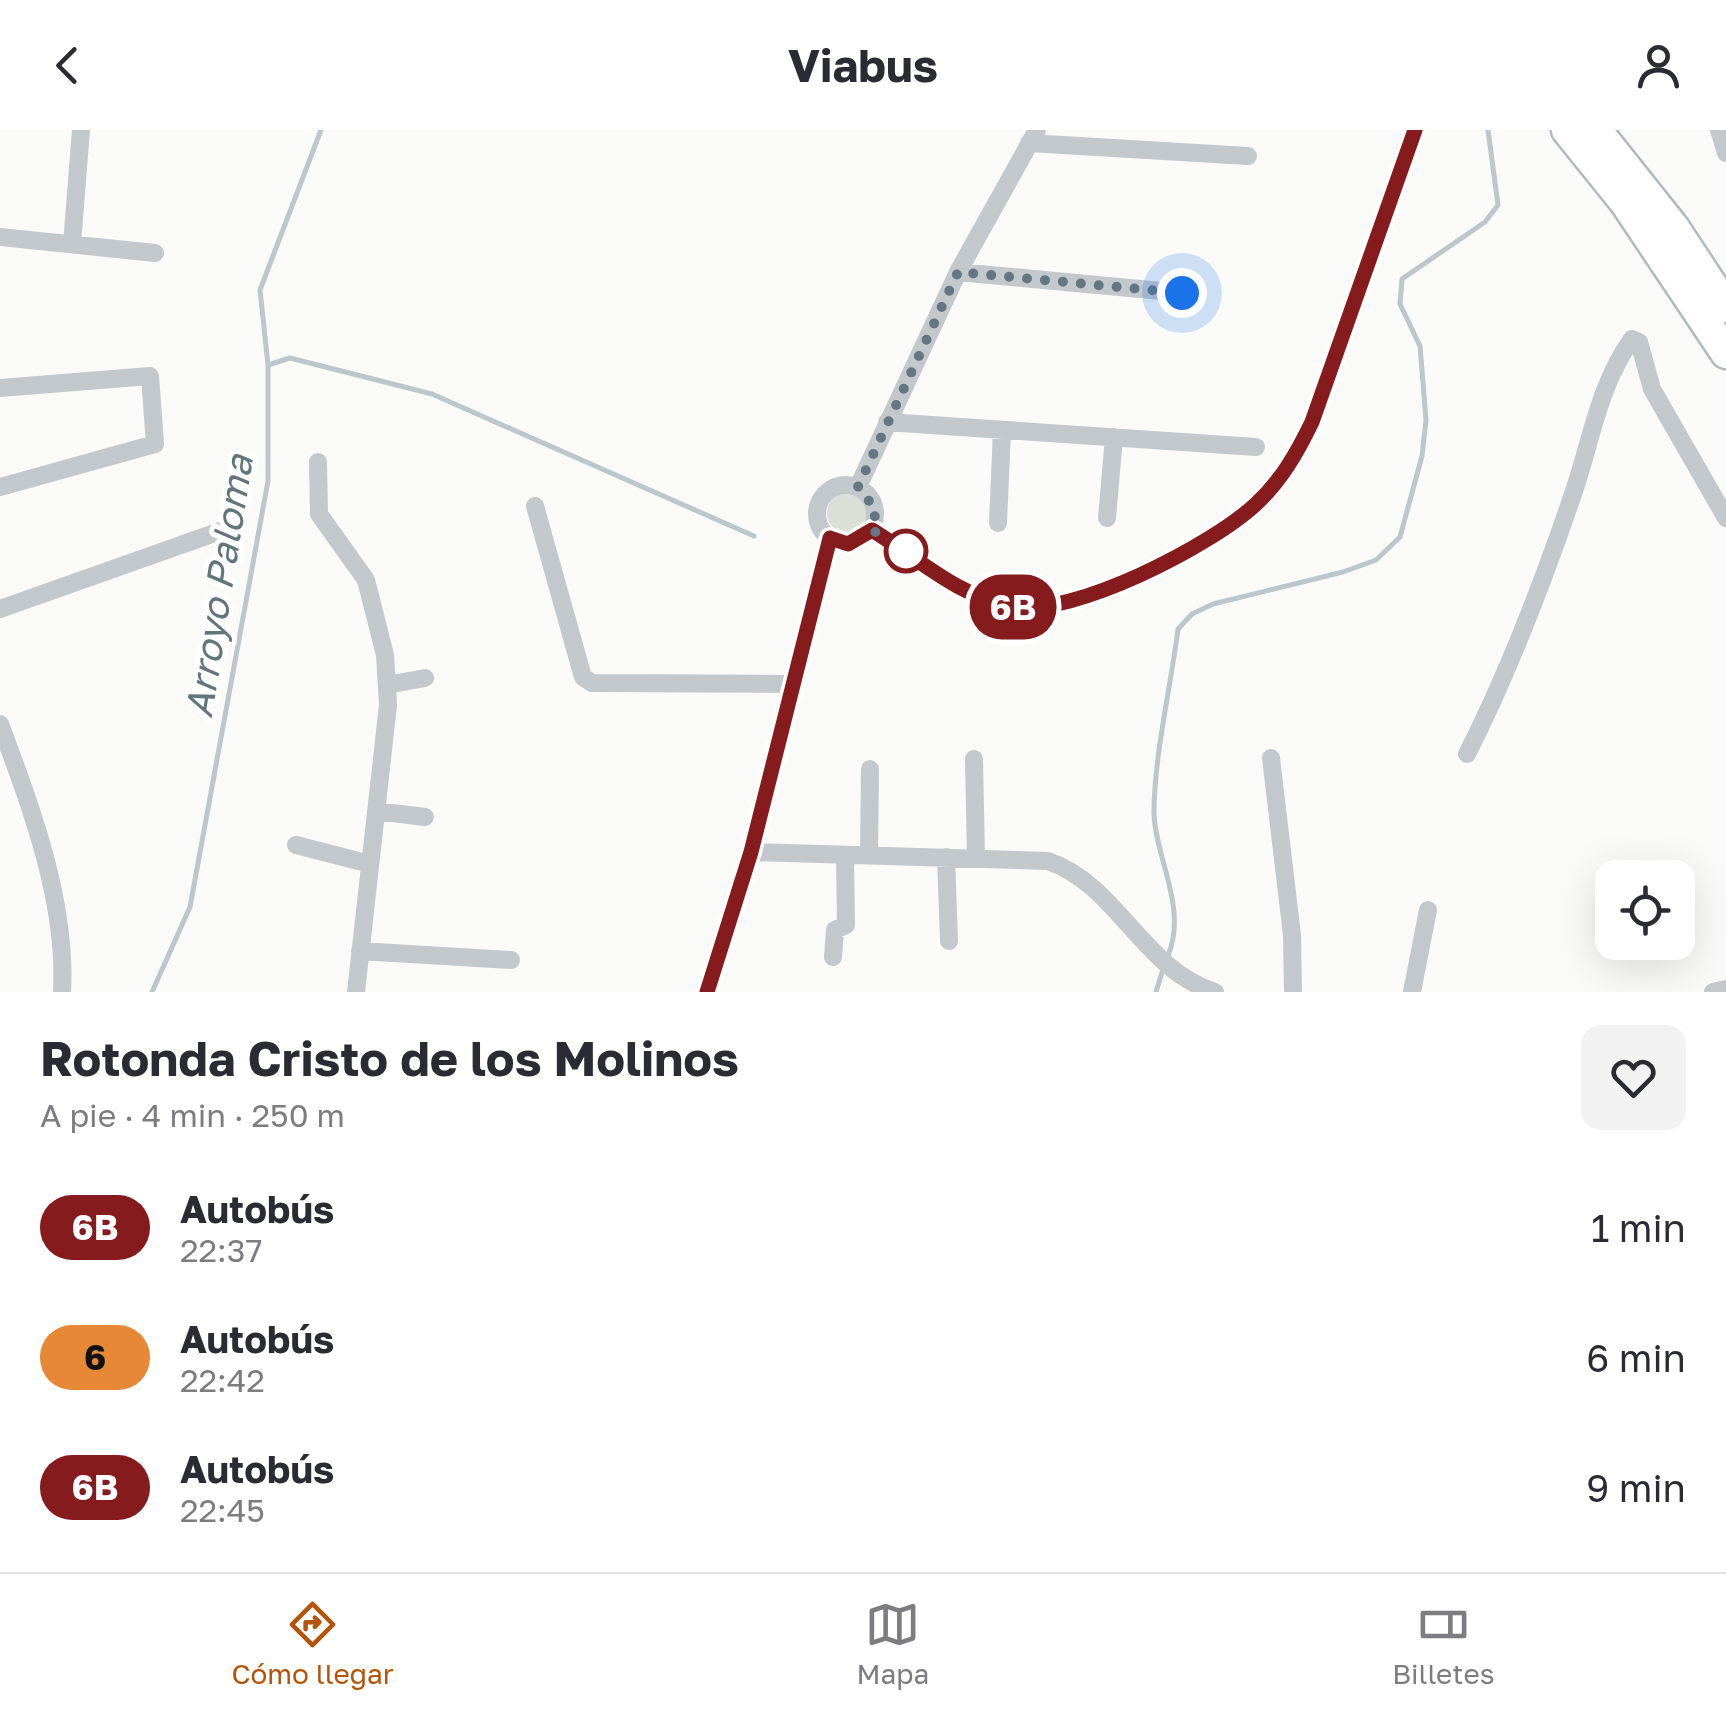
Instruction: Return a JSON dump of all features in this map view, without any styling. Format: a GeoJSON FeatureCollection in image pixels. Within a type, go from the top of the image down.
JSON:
{"type":"FeatureCollection","features":[{"type":"Feature","properties":{"kind":"highway"},"geometry":{"type":"LineString","coordinates":[[1566,130],[1624,202],[1726,353]]}},
{"type":"Feature","properties":{"kind":"highway"},"geometry":{"type":"LineString","coordinates":[[1596,130],[1651,197],[1726,307]]}},
{"type":"Feature","properties":{"kind":"street"},"geometry":{"type":"LineString","coordinates":[[72,244],[80,130]]}},
{"type":"Feature","properties":{"kind":"street"},"geometry":{"type":"LineString","coordinates":[[872,530],[950,582],[990,600],[1036,609],[1092,596],[1215,534],[1256,505],[1291,465],[1312,422],[1415,130]]}},
{"type":"Feature","properties":{"kind":"street"},"geometry":{"type":"LineString","coordinates":[[1719,130],[1726,154]]}},
{"type":"Feature","properties":{"kind":"street"},"geometry":{"type":"LineString","coordinates":[[858,487],[958,272],[1033,137],[1248,156]]}},
{"type":"Feature","properties":{"kind":"street"},"geometry":{"type":"LineString","coordinates":[[0,237],[155,253]]}},
{"type":"Feature","properties":{"kind":"street"},"geometry":{"type":"LineString","coordinates":[[958,272],[1182,293]]}},
{"type":"Feature","properties":{"kind":"street"},"geometry":{"type":"LineString","coordinates":[[1467,754],[1506,675],[1565,519],[1598,408],[1632,339],[1639,342],[1652,389],[1665,414],[1726,518]]}},
{"type":"Feature","properties":{"kind":"street"},"geometry":{"type":"LineString","coordinates":[[0,388],[150,376],[154,444],[0,488]]}},
{"type":"Feature","properties":{"kind":"street"},"geometry":{"type":"LineString","coordinates":[[887,422],[1256,446]]}},
{"type":"Feature","properties":{"kind":"street"},"geometry":{"type":"LineString","coordinates":[[998,523],[1002,430]]}},
{"type":"Feature","properties":{"kind":"street"},"geometry":{"type":"LineString","coordinates":[[1107,518],[1114,437]]}},
{"type":"Feature","properties":{"kind":"street"},"geometry":{"type":"LineString","coordinates":[[318,462],[319,514],[366,580],[385,655],[387,685],[356,992]]}},
{"type":"Feature","properties":{"kind":"street"},"geometry":{"type":"LineString","coordinates":[[858,487],[876,510],[872,530],[848,544],[830,538],[818,524],[818,504],[830,489],[858,487]]}},
{"type":"Feature","properties":{"kind":"street"},"geometry":{"type":"LineString","coordinates":[[535,506],[582,677],[592,683],[793,684]]}},
{"type":"Feature","properties":{"kind":"street"},"geometry":{"type":"LineString","coordinates":[[0,609],[226,529]]}},
{"type":"Feature","properties":{"kind":"street"},"geometry":{"type":"LineString","coordinates":[[707,992],[751,852],[830,538]]}},
{"type":"Feature","properties":{"kind":"street"},"geometry":{"type":"LineString","coordinates":[[387,685],[425,678]]}},
{"type":"Feature","properties":{"kind":"street"},"geometry":{"type":"LineString","coordinates":[[0,724],[42,846],[64,956],[62,992]]}},
{"type":"Feature","properties":{"kind":"street"},"geometry":{"type":"LineString","coordinates":[[1271,758],[1292,935],[1293,992]]}},
{"type":"Feature","properties":{"kind":"street"},"geometry":{"type":"LineString","coordinates":[[974,759],[976,858]]}},
{"type":"Feature","properties":{"kind":"street"},"geometry":{"type":"LineString","coordinates":[[869,855],[870,769]]}},
{"type":"Feature","properties":{"kind":"street"},"geometry":{"type":"LineString","coordinates":[[376,811],[425,817]]}},
{"type":"Feature","properties":{"kind":"street"},"geometry":{"type":"LineString","coordinates":[[296,844],[370,864]]}},
{"type":"Feature","properties":{"kind":"street"},"geometry":{"type":"LineString","coordinates":[[751,852],[1048,861],[1083,878],[1150,953],[1176,974],[1215,992]]}},
{"type":"Feature","properties":{"kind":"street"},"geometry":{"type":"LineString","coordinates":[[832,957],[835,930],[846,924],[845,854]]}},
{"type":"Feature","properties":{"kind":"street"},"geometry":{"type":"LineString","coordinates":[[946,857],[949,942]]}},
{"type":"Feature","properties":{"kind":"street"},"geometry":{"type":"LineString","coordinates":[[1412,992],[1428,910]]}},
{"type":"Feature","properties":{"kind":"street"},"geometry":{"type":"LineString","coordinates":[[360,952],[510,960]]}},
{"type":"Feature","properties":{"kind":"street"},"geometry":{"type":"LineString","coordinates":[[1713,992],[1726,989]]}},
{"type":"Feature","properties":{"kind":"shaded area"},"geometry":{"type":"Polygon","coordinates":[[[847,493],[861,499],[867,513],[861,527],[847,533],[833,527],[827,513],[833,499],[847,493]]]}},
{"type":"Feature","properties":{"kind":"waterway","name":"Arroyo Paloma"},"geometry":{"type":"LineString","coordinates":[[152,992],[190,907],[268,481],[268,365],[260,290],[321,130]]}},
{"type":"Feature","properties":{"kind":"waterway"},"geometry":{"type":"LineString","coordinates":[[1168,956],[1173,938],[1173,901],[1154,813],[1178,629],[1192,614],[1213,604],[1376,560],[1400,537],[1422,456],[1426,420],[1420,346],[1400,304],[1402,279],[1485,222],[1498,205],[1488,130]]}},
{"type":"Feature","properties":{"kind":"waterway"},"geometry":{"type":"LineString","coordinates":[[268,365],[290,358],[432,394],[754,536]]}},
{"type":"Feature","properties":{"kind":"waterway"},"geometry":{"type":"LineString","coordinates":[[1156,992],[1164,966]]}},
{"type":"Feature","properties":{"kind":"bus line","name":"6B"},"geometry":{"type":"LineString","coordinates":[[707,992],[751,852],[830,538],[848,544],[872,530],[950,582],[990,600],[1036,609],[1092,596],[1215,534],[1256,505],[1291,465],[1312,422],[1360,293],[1415,130]]}},
{"type":"Feature","properties":{"kind":"route"},"geometry":{"type":"LineString","coordinates":[[906,551],[872,530],[876,510],[867,493],[858,487],[958,272],[1182,293]]}}]}
